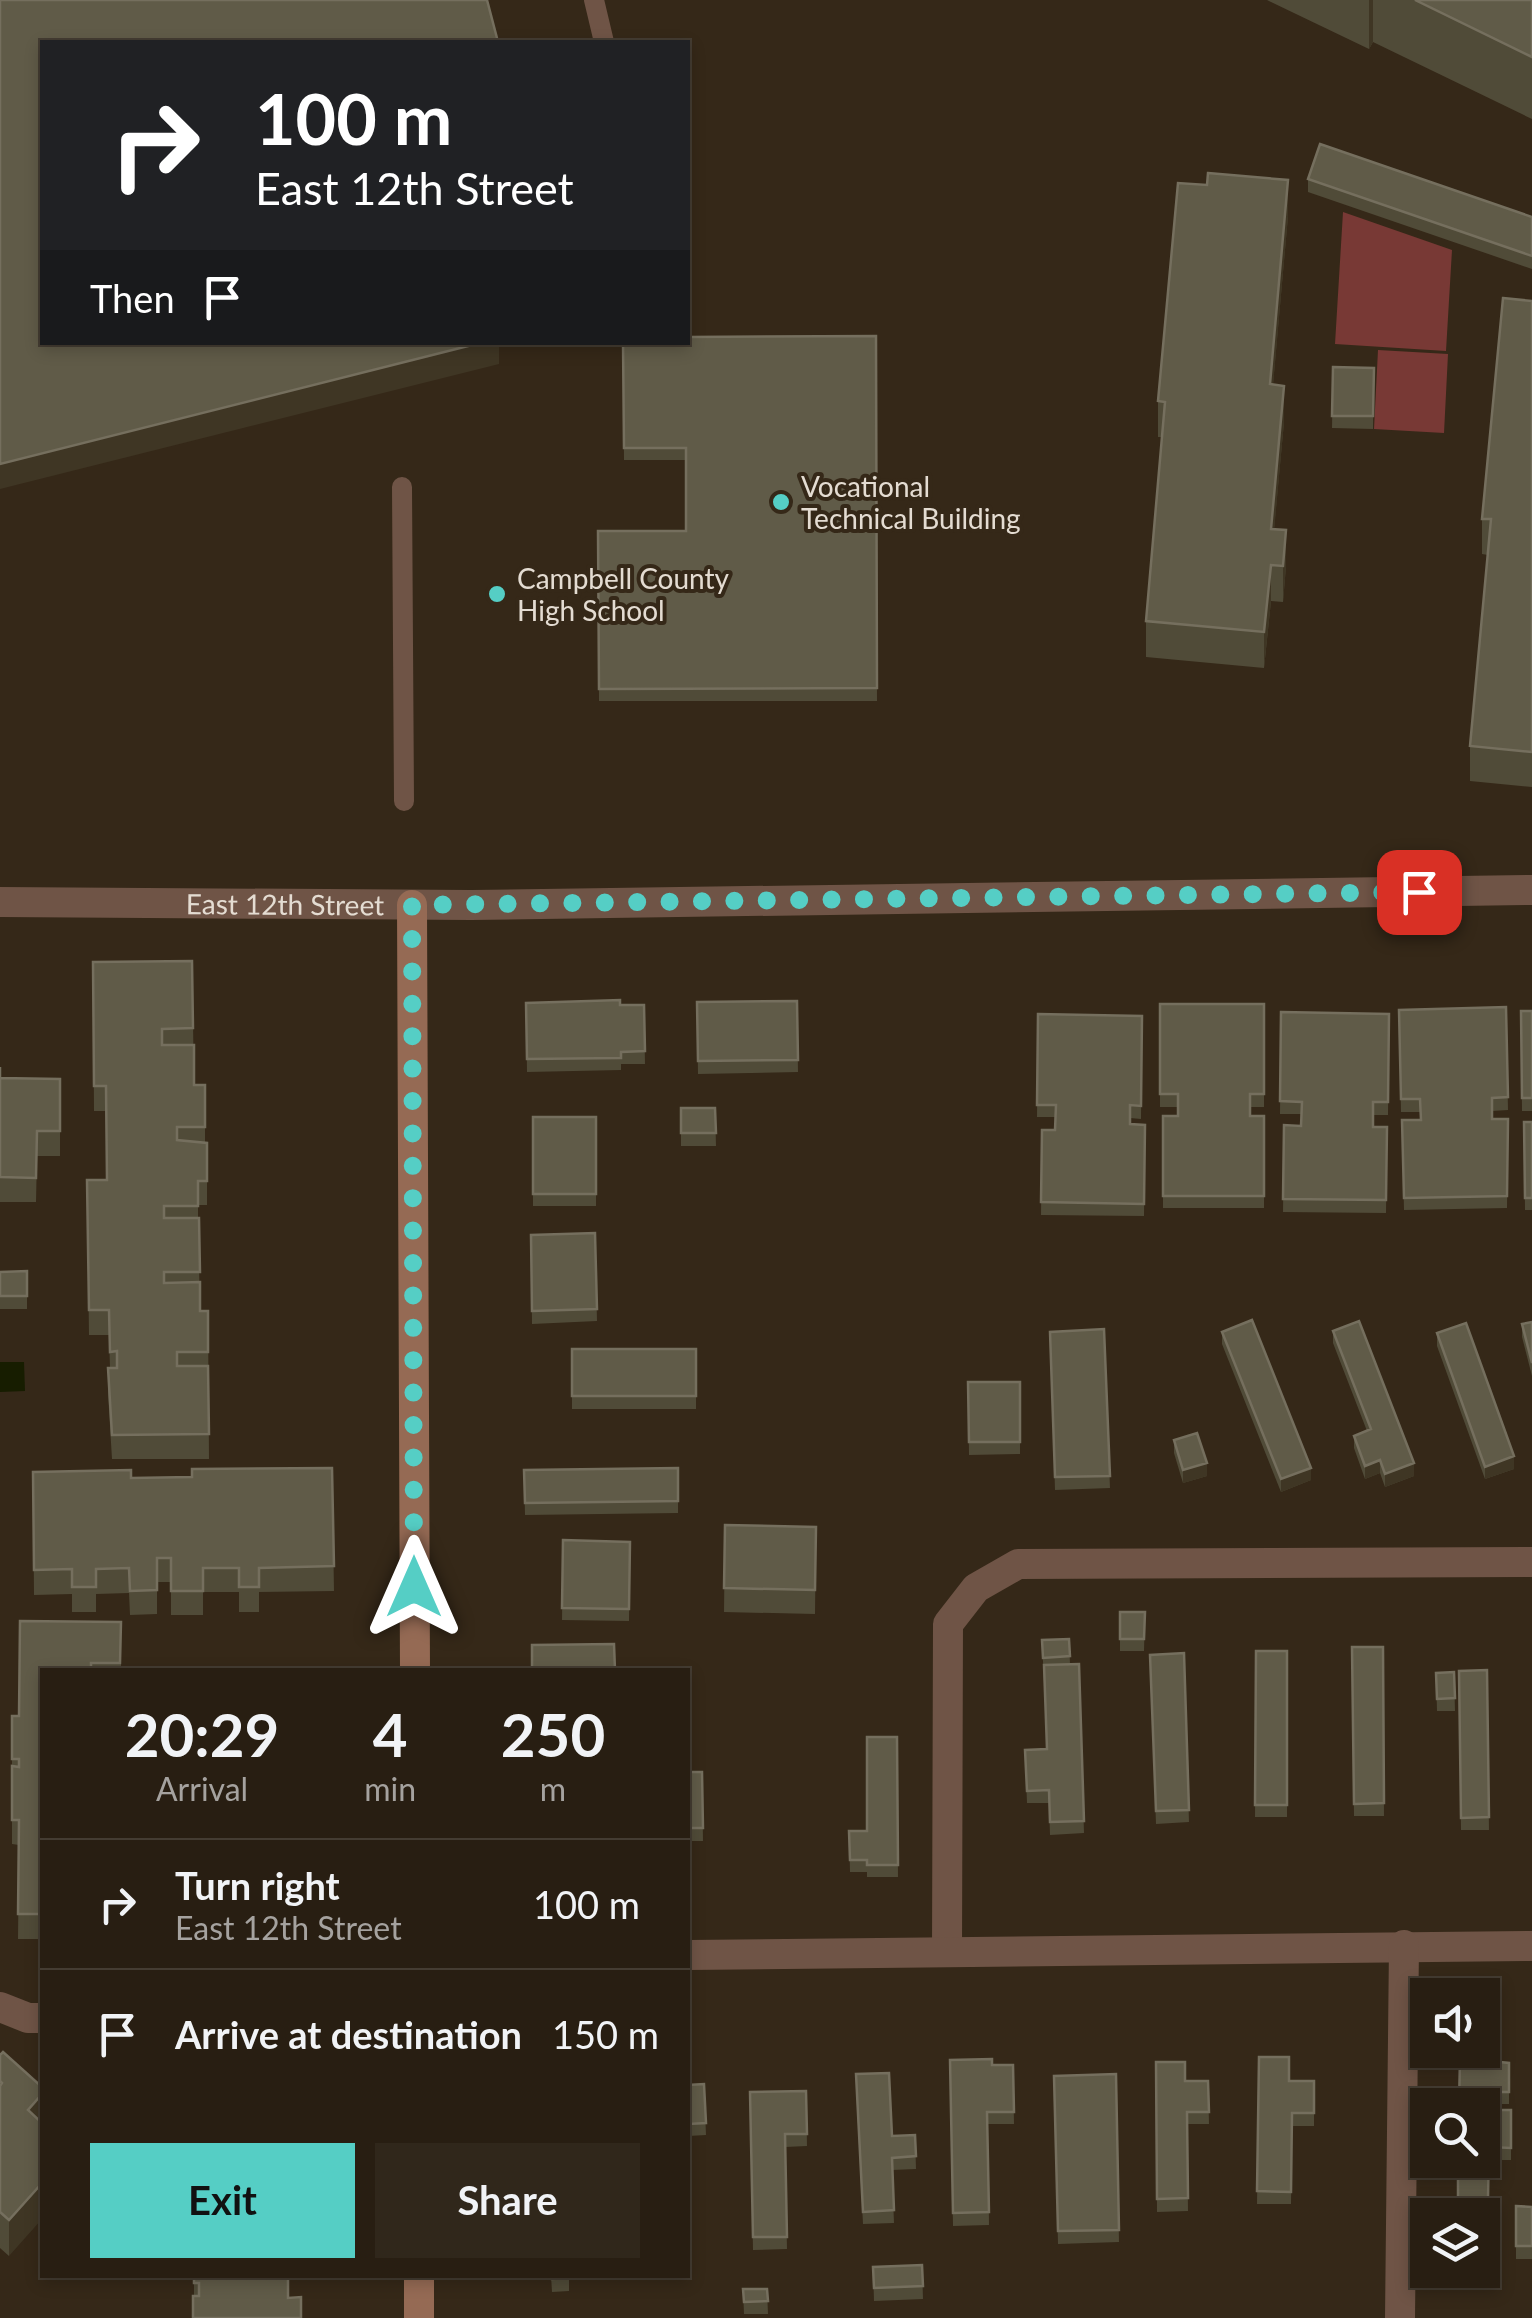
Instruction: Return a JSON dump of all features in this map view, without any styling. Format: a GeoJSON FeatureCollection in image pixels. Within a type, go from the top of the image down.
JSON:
{"type":"FeatureCollection","features":[{"type":"Feature","properties":{"kind":"street","name":"East 12th Street"},"geometry":{"type":"LineString","coordinates":[[0,902],[412,905],[1532,890]]}},
{"type":"Feature","properties":{"kind":"street"},"geometry":{"type":"LineString","coordinates":[[412,905],[415,1668]]}},
{"type":"Feature","properties":{"kind":"street"},"geometry":{"type":"LineString","coordinates":[[947,1952],[948,1624],[976,1588],[1018,1564],[1532,1562]]}},
{"type":"Feature","properties":{"kind":"street"},"geometry":{"type":"LineString","coordinates":[[1400,2318],[1404,1945]]}},
{"type":"Feature","properties":{"kind":"street"},"geometry":{"type":"LineString","coordinates":[[690,1955],[1532,1946]]}},
{"type":"Feature","properties":{"kind":"street"},"geometry":{"type":"LineString","coordinates":[[0,2007],[28,2018],[40,2018]]}},
{"type":"Feature","properties":{"kind":"street"},"geometry":{"type":"LineString","coordinates":[[419,2278],[420,2318]]}},
{"type":"Feature","properties":{"kind":"lane"},"geometry":{"type":"LineString","coordinates":[[594,0],[604,40]]}},
{"type":"Feature","properties":{"kind":"lane"},"geometry":{"type":"LineString","coordinates":[[402,487],[404,801]]}},
{"type":"Feature","properties":{"kind":"shaded area"},"geometry":{"type":"Polygon","coordinates":[[[1343,212],[1452,250],[1446,351],[1335,344],[1343,212]]]}},
{"type":"Feature","properties":{"kind":"shaded area"},"geometry":{"type":"Polygon","coordinates":[[[1378,350],[1448,354],[1444,433],[1374,429],[1378,350]]]}},
{"type":"Feature","properties":{"kind":"shaded area"},"geometry":{"type":"Polygon","coordinates":[[[0,1362],[24,1362],[25,1391],[0,1392],[0,1362]]]}},
{"type":"Feature","properties":{"kind":"building"},"geometry":{"type":"Polygon","coordinates":[[[0,0],[487,0],[497,40],[40,40],[40,345],[472,345],[0,464],[0,0]]]}},
{"type":"Feature","properties":{"kind":"building"},"geometry":{"type":"Polygon","coordinates":[[[1415,0],[1532,0],[1532,57],[1415,0]]]}},
{"type":"Feature","properties":{"kind":"building"},"geometry":{"type":"Polygon","coordinates":[[[1320,144],[1532,217],[1532,256],[1308,179],[1320,144]]]}},
{"type":"Feature","properties":{"kind":"building"},"geometry":{"type":"Polygon","coordinates":[[[1208,173],[1288,180],[1270,384],[1284,386],[1271,529],[1286,530],[1283,566],[1271,565],[1264,632],[1146,621],[1165,402],[1158,401],[1178,183],[1207,185],[1208,173]]]}},
{"type":"Feature","properties":{"kind":"building"},"geometry":{"type":"Polygon","coordinates":[[[1503,298],[1532,301],[1532,752],[1470,746],[1491,519],[1482,519],[1503,298]]]}},
{"type":"Feature","properties":{"kind":"building","name":"Vocational Technical Building"},"geometry":{"type":"Polygon","coordinates":[[[876,336],[877,688],[599,689],[598,531],[686,531],[686,448],[624,448],[623,345],[690,345],[690,337],[876,336]]]}},
{"type":"Feature","properties":{"kind":"building"},"geometry":{"type":"Polygon","coordinates":[[[1333,367],[1374,368],[1373,416],[1332,416],[1333,367]]]}},
{"type":"Feature","properties":{"kind":"building"},"geometry":{"type":"Polygon","coordinates":[[[192,961],[193,1028],[162,1029],[162,1045],[194,1045],[194,1085],[205,1085],[205,1127],[177,1127],[177,1140],[207,1143],[207,1181],[198,1181],[198,1206],[164,1206],[164,1218],[199,1218],[200,1272],[164,1272],[164,1283],[200,1282],[200,1311],[208,1311],[208,1352],[177,1352],[177,1366],[208,1366],[209,1434],[112,1435],[108,1368],[117,1368],[117,1351],[110,1352],[109,1310],[89,1310],[87,1180],[107,1180],[106,1086],[94,1086],[93,962],[192,961]]]}},
{"type":"Feature","properties":{"kind":"building"},"geometry":{"type":"Polygon","coordinates":[[[620,1000],[620,1005],[644,1005],[645,1051],[621,1052],[621,1058],[527,1059],[526,1003],[620,1000]]]}},
{"type":"Feature","properties":{"kind":"building"},"geometry":{"type":"Polygon","coordinates":[[[797,1001],[798,1060],[698,1061],[697,1002],[797,1001]]]}},
{"type":"Feature","properties":{"kind":"building"},"geometry":{"type":"Polygon","coordinates":[[[1160,1004],[1264,1004],[1264,1094],[1250,1094],[1250,1116],[1264,1116],[1264,1196],[1163,1196],[1163,1116],[1178,1116],[1178,1094],[1160,1094],[1160,1004]]]}},
{"type":"Feature","properties":{"kind":"building"},"geometry":{"type":"Polygon","coordinates":[[[1506,1007],[1508,1097],[1492,1098],[1492,1119],[1508,1119],[1507,1196],[1404,1198],[1402,1120],[1421,1120],[1420,1099],[1401,1099],[1399,1010],[1506,1007]]]}},
{"type":"Feature","properties":{"kind":"building"},"geometry":{"type":"Polygon","coordinates":[[[1521,1011],[1532,1011],[1532,1098],[1522,1098],[1521,1011]]]}},
{"type":"Feature","properties":{"kind":"building"},"geometry":{"type":"Polygon","coordinates":[[[1281,1012],[1389,1014],[1388,1102],[1373,1102],[1373,1127],[1387,1127],[1386,1200],[1283,1199],[1284,1125],[1301,1126],[1302,1102],[1280,1101],[1281,1012]]]}},
{"type":"Feature","properties":{"kind":"building"},"geometry":{"type":"Polygon","coordinates":[[[1038,1014],[1142,1016],[1141,1106],[1130,1105],[1130,1124],[1145,1125],[1144,1204],[1041,1202],[1042,1130],[1055,1130],[1056,1105],[1037,1105],[1038,1014]]]}},
{"type":"Feature","properties":{"kind":"building"},"geometry":{"type":"Polygon","coordinates":[[[0,1078],[60,1079],[60,1131],[37,1131],[36,1178],[0,1177],[0,1078]]]}},
{"type":"Feature","properties":{"kind":"building"},"geometry":{"type":"Polygon","coordinates":[[[681,1108],[715,1108],[716,1133],[681,1133],[681,1108]]]}},
{"type":"Feature","properties":{"kind":"building"},"geometry":{"type":"Polygon","coordinates":[[[533,1117],[596,1117],[596,1194],[533,1194],[533,1117]]]}},
{"type":"Feature","properties":{"kind":"building"},"geometry":{"type":"Polygon","coordinates":[[[1524,1122],[1532,1122],[1532,1198],[1525,1198],[1524,1122]]]}},
{"type":"Feature","properties":{"kind":"building"},"geometry":{"type":"Polygon","coordinates":[[[595,1233],[597,1309],[532,1311],[531,1235],[595,1233]]]}},
{"type":"Feature","properties":{"kind":"building"},"geometry":{"type":"Polygon","coordinates":[[[27,1271],[27,1296],[0,1296],[0,1272],[27,1271]]]}},
{"type":"Feature","properties":{"kind":"building"},"geometry":{"type":"Polygon","coordinates":[[[1252,1320],[1311,1468],[1281,1479],[1222,1332],[1252,1320]]]}},
{"type":"Feature","properties":{"kind":"building"},"geometry":{"type":"Polygon","coordinates":[[[1359,1321],[1414,1463],[1385,1474],[1380,1460],[1365,1466],[1354,1436],[1371,1429],[1333,1331],[1359,1321]]]}},
{"type":"Feature","properties":{"kind":"building"},"geometry":{"type":"Polygon","coordinates":[[[1532,1322],[1532,1363],[1522,1324],[1532,1322]]]}},
{"type":"Feature","properties":{"kind":"building"},"geometry":{"type":"Polygon","coordinates":[[[1466,1323],[1514,1456],[1485,1467],[1437,1333],[1466,1323]]]}},
{"type":"Feature","properties":{"kind":"building"},"geometry":{"type":"Polygon","coordinates":[[[1104,1329],[1110,1476],[1055,1477],[1050,1332],[1104,1329]]]}},
{"type":"Feature","properties":{"kind":"building"},"geometry":{"type":"Polygon","coordinates":[[[572,1349],[696,1349],[696,1396],[572,1396],[572,1349]]]}},
{"type":"Feature","properties":{"kind":"building"},"geometry":{"type":"Polygon","coordinates":[[[968,1382],[1020,1382],[1020,1442],[969,1442],[968,1382]]]}},
{"type":"Feature","properties":{"kind":"building"},"geometry":{"type":"Polygon","coordinates":[[[1197,1433],[1207,1463],[1183,1470],[1174,1440],[1197,1433]]]}},
{"type":"Feature","properties":{"kind":"building"},"geometry":{"type":"Polygon","coordinates":[[[332,1468],[334,1566],[259,1568],[259,1587],[239,1587],[239,1568],[203,1568],[203,1591],[171,1591],[171,1558],[157,1558],[157,1590],[130,1591],[129,1568],[96,1569],[96,1587],[72,1587],[72,1569],[34,1570],[33,1472],[131,1470],[131,1478],[192,1477],[192,1469],[332,1468]]]}},
{"type":"Feature","properties":{"kind":"building"},"geometry":{"type":"Polygon","coordinates":[[[678,1468],[678,1501],[525,1503],[524,1470],[678,1468]]]}},
{"type":"Feature","properties":{"kind":"building"},"geometry":{"type":"Polygon","coordinates":[[[725,1525],[816,1527],[815,1590],[724,1588],[725,1525]]]}},
{"type":"Feature","properties":{"kind":"building"},"geometry":{"type":"Polygon","coordinates":[[[563,1540],[630,1542],[629,1609],[562,1608],[563,1540]]]}},
{"type":"Feature","properties":{"kind":"building"},"geometry":{"type":"Polygon","coordinates":[[[1120,1612],[1145,1612],[1144,1639],[1120,1639],[1120,1612]]]}},
{"type":"Feature","properties":{"kind":"building"},"geometry":{"type":"Polygon","coordinates":[[[20,1621],[121,1622],[120,1663],[91,1663],[91,1668],[40,1668],[40,1914],[18,1914],[19,1820],[12,1820],[12,1766],[19,1767],[19,1759],[12,1759],[12,1716],[19,1716],[20,1621]]]}},
{"type":"Feature","properties":{"kind":"building"},"geometry":{"type":"Polygon","coordinates":[[[1069,1639],[1070,1656],[1043,1658],[1042,1640],[1069,1639]]]}},
{"type":"Feature","properties":{"kind":"building"},"geometry":{"type":"Polygon","coordinates":[[[614,1644],[615,1668],[532,1668],[532,1645],[614,1644]]]}},
{"type":"Feature","properties":{"kind":"building"},"geometry":{"type":"Polygon","coordinates":[[[1352,1647],[1383,1647],[1384,1803],[1354,1804],[1352,1647]]]}},
{"type":"Feature","properties":{"kind":"building"},"geometry":{"type":"Polygon","coordinates":[[[1256,1651],[1287,1651],[1287,1805],[1255,1805],[1256,1651]]]}},
{"type":"Feature","properties":{"kind":"building"},"geometry":{"type":"Polygon","coordinates":[[[1184,1653],[1189,1810],[1156,1811],[1150,1655],[1184,1653]]]}},
{"type":"Feature","properties":{"kind":"building"},"geometry":{"type":"Polygon","coordinates":[[[1079,1664],[1084,1821],[1050,1822],[1049,1790],[1027,1791],[1025,1750],[1047,1749],[1044,1665],[1079,1664]]]}},
{"type":"Feature","properties":{"kind":"building"},"geometry":{"type":"Polygon","coordinates":[[[1487,1670],[1489,1817],[1461,1818],[1459,1671],[1487,1670]]]}},
{"type":"Feature","properties":{"kind":"building"},"geometry":{"type":"Polygon","coordinates":[[[1454,1672],[1455,1698],[1437,1699],[1436,1673],[1454,1672]]]}},
{"type":"Feature","properties":{"kind":"building"},"geometry":{"type":"Polygon","coordinates":[[[867,1737],[897,1737],[898,1865],[867,1865],[867,1860],[850,1860],[849,1831],[867,1831],[867,1737]]]}},
{"type":"Feature","properties":{"kind":"building"},"geometry":{"type":"Polygon","coordinates":[[[690,1772],[702,1772],[703,1828],[690,1828],[690,1772]]]}},
{"type":"Feature","properties":{"kind":"building"},"geometry":{"type":"Polygon","coordinates":[[[3,2052],[40,2085],[40,2096],[28,2110],[40,2121],[40,2185],[9,2220],[0,2212],[3,2052]]]}},
{"type":"Feature","properties":{"kind":"building"},"geometry":{"type":"Polygon","coordinates":[[[1259,2057],[1289,2057],[1289,2081],[1314,2081],[1314,2113],[1292,2113],[1291,2192],[1257,2191],[1259,2057]]]}},
{"type":"Feature","properties":{"kind":"building"},"geometry":{"type":"Polygon","coordinates":[[[992,2059],[992,2065],[1013,2065],[1014,2112],[987,2112],[989,2212],[953,2213],[950,2060],[992,2059]]]}},
{"type":"Feature","properties":{"kind":"building"},"geometry":{"type":"Polygon","coordinates":[[[1156,2062],[1185,2062],[1185,2081],[1208,2081],[1209,2112],[1187,2112],[1188,2198],[1157,2199],[1156,2062]]]}},
{"type":"Feature","properties":{"kind":"building"},"geometry":{"type":"Polygon","coordinates":[[[1500,2062],[1509,2063],[1509,2092],[1500,2092],[1500,2088],[1459,2088],[1460,2068],[1500,2068],[1500,2062]]]}},
{"type":"Feature","properties":{"kind":"building"},"geometry":{"type":"Polygon","coordinates":[[[889,2073],[892,2136],[915,2135],[916,2156],[892,2158],[894,2210],[863,2212],[856,2074],[889,2073]]]}},
{"type":"Feature","properties":{"kind":"building"},"geometry":{"type":"Polygon","coordinates":[[[1116,2074],[1119,2230],[1058,2231],[1054,2076],[1116,2074]]]}},
{"type":"Feature","properties":{"kind":"building"},"geometry":{"type":"Polygon","coordinates":[[[704,2084],[706,2123],[690,2124],[690,2085],[704,2084]]]}},
{"type":"Feature","properties":{"kind":"building"},"geometry":{"type":"Polygon","coordinates":[[[806,2091],[807,2134],[785,2134],[787,2237],[753,2237],[750,2092],[806,2091]]]}},
{"type":"Feature","properties":{"kind":"building"},"geometry":{"type":"Polygon","coordinates":[[[1500,2110],[1511,2110],[1511,2148],[1500,2148],[1500,2110]]]}},
{"type":"Feature","properties":{"kind":"building"},"geometry":{"type":"Polygon","coordinates":[[[1458,2178],[1488,2178],[1488,2198],[1458,2198],[1458,2178]]]}},
{"type":"Feature","properties":{"kind":"building"},"geometry":{"type":"Polygon","coordinates":[[[1516,2206],[1532,2207],[1532,2246],[1516,2246],[1516,2206]]]}},
{"type":"Feature","properties":{"kind":"building"},"geometry":{"type":"Polygon","coordinates":[[[922,2265],[923,2286],[874,2288],[873,2267],[922,2265]]]}},
{"type":"Feature","properties":{"kind":"building"},"geometry":{"type":"Polygon","coordinates":[[[194,2278],[288,2278],[288,2298],[301,2297],[301,2318],[193,2318],[193,2296],[199,2296],[199,2283],[194,2283],[194,2278]]]}},
{"type":"Feature","properties":{"kind":"building"},"geometry":{"type":"Polygon","coordinates":[[[743,2289],[767,2289],[768,2301],[744,2302],[743,2289]]]}},
{"type":"Feature","properties":{"kind":"place","name":"Vocational Technical Building"},"geometry":{"type":"Point","coordinates":[781,502]}},
{"type":"Feature","properties":{"kind":"place","name":"Campbell County High School"},"geometry":{"type":"Point","coordinates":[497,594]}},
{"type":"Feature","properties":{"kind":"route"},"geometry":{"type":"LineString","coordinates":[[414,1587],[412,905],[1419,892]]}}]}
